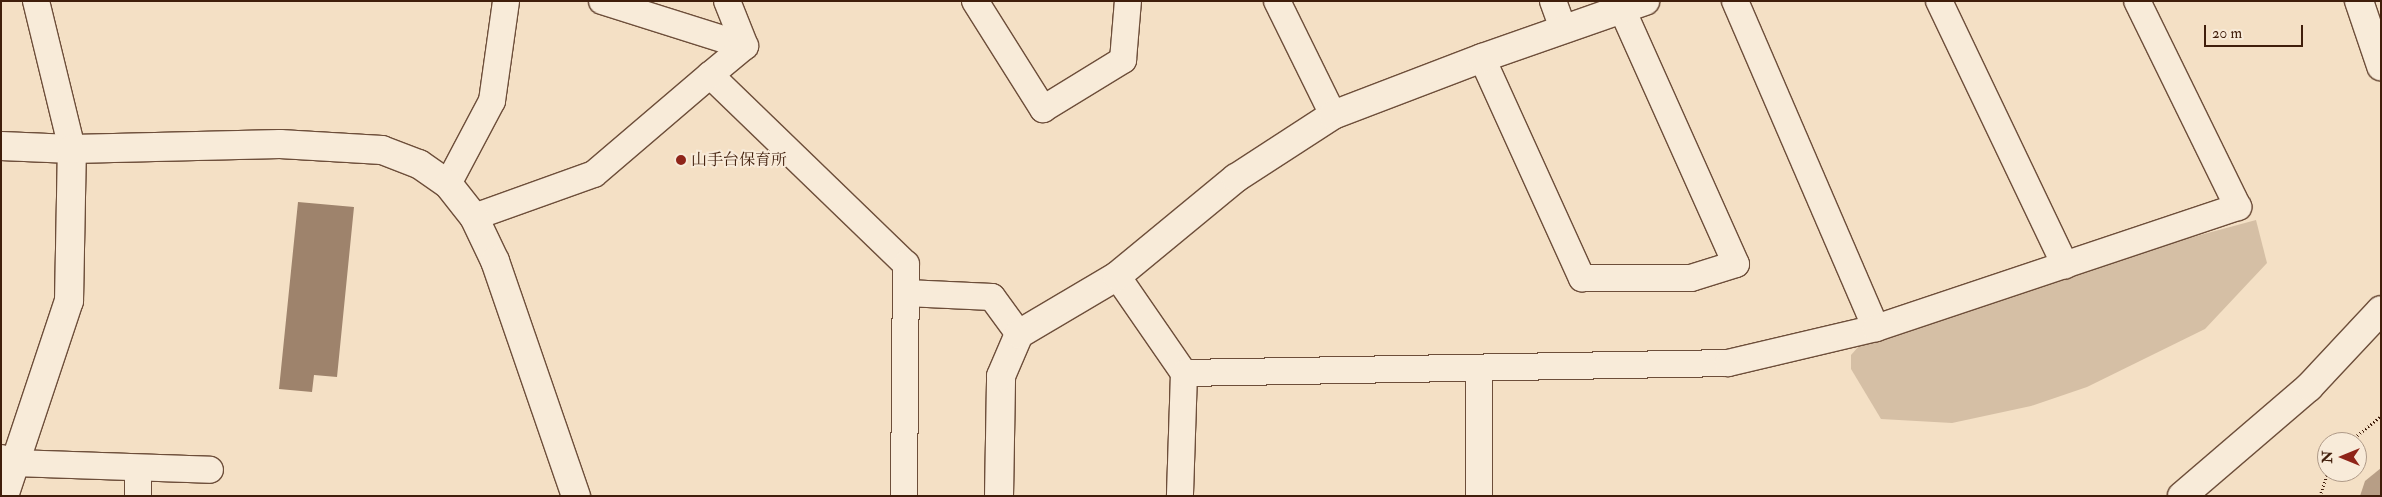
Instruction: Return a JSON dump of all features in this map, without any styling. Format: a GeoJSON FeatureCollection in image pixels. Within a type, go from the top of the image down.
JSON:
{"type":"FeatureCollection","features":[{"type":"Feature","properties":{"kind":"street"},"geometry":{"type":"LineString","coordinates":[[4,496],[8,461],[69,301],[72,148],[36,1]]}},
{"type":"Feature","properties":{"kind":"street"},"geometry":{"type":"LineString","coordinates":[[448,184],[492,101],[506,1]]}},
{"type":"Feature","properties":{"kind":"street"},"geometry":{"type":"LineString","coordinates":[[602,1],[745,46]]}},
{"type":"Feature","properties":{"kind":"street"},"geometry":{"type":"LineString","coordinates":[[727,1],[745,46]]}},
{"type":"Feature","properties":{"kind":"street"},"geometry":{"type":"LineString","coordinates":[[976,1],[1043,108],[1123,60],[1128,1]]}},
{"type":"Feature","properties":{"kind":"street"},"geometry":{"type":"LineString","coordinates":[[1278,1],[1333,115]]}},
{"type":"Feature","properties":{"kind":"street"},"geometry":{"type":"LineString","coordinates":[[1553,1],[1563,29]]}},
{"type":"Feature","properties":{"kind":"street"},"geometry":{"type":"LineString","coordinates":[[1735,1],[1876,328]]}},
{"type":"Feature","properties":{"kind":"street"},"geometry":{"type":"LineString","coordinates":[[1939,1],[2065,265]]}},
{"type":"Feature","properties":{"kind":"street"},"geometry":{"type":"LineString","coordinates":[[1184,373],[1478,370],[1728,363],[1876,328],[2238,207],[2137,1]]}},
{"type":"Feature","properties":{"kind":"street"},"geometry":{"type":"LineString","coordinates":[[2359,1],[2374,26],[2381,66]]}},
{"type":"Feature","properties":{"kind":"street"},"geometry":{"type":"LineString","coordinates":[[999,496],[1001,376],[1018,334],[1117,276],[1236,178],[1333,115],[1482,58],[1634,5],[1736,264],[1691,278],[1582,278],[1482,58]]}},
{"type":"Feature","properties":{"kind":"street"},"geometry":{"type":"LineString","coordinates":[[474,217],[594,174],[745,46]]}},
{"type":"Feature","properties":{"kind":"street"},"geometry":{"type":"LineString","coordinates":[[710,75],[906,264],[904,496]]}},
{"type":"Feature","properties":{"kind":"street"},"geometry":{"type":"LineString","coordinates":[[1,146],[72,148],[182,144],[342,145],[382,150],[419,164],[448,184],[474,217],[495,261],[576,496]]}},
{"type":"Feature","properties":{"kind":"street"},"geometry":{"type":"LineString","coordinates":[[1117,276],[1184,373],[1180,496]]}},
{"type":"Feature","properties":{"kind":"street"},"geometry":{"type":"LineString","coordinates":[[906,293],[992,297],[1018,334]]}},
{"type":"Feature","properties":{"kind":"street"},"geometry":{"type":"LineString","coordinates":[[2182,496],[2309,387],[2381,310]]}},
{"type":"Feature","properties":{"kind":"street"},"geometry":{"type":"LineString","coordinates":[[1478,370],[1478,496]]}},
{"type":"Feature","properties":{"kind":"street"},"geometry":{"type":"LineString","coordinates":[[8,461],[138,470],[210,470]]}},
{"type":"Feature","properties":{"kind":"street"},"geometry":{"type":"LineString","coordinates":[[138,470],[138,496]]}},
{"type":"Feature","properties":{"kind":"path"},"geometry":{"type":"LineString","coordinates":[[2361,432],[2381,416]]}},
{"type":"Feature","properties":{"kind":"path"},"geometry":{"type":"LineString","coordinates":[[2320,496],[2325,482]]}},
{"type":"Feature","properties":{"kind":"shaded area"},"geometry":{"type":"Polygon","coordinates":[[[2256,220],[2267,263],[2205,329],[2087,387],[2031,406],[1952,423],[1881,419],[1851,369],[1851,355],[1859,346],[2089,265],[2256,220]]]}},
{"type":"Feature","properties":{"kind":"shaded area"},"geometry":{"type":"Polygon","coordinates":[[[2381,468],[2381,496],[2360,496],[2367,479],[2381,468]]]}},
{"type":"Feature","properties":{"kind":"building"},"geometry":{"type":"Polygon","coordinates":[[[298,202],[354,207],[337,377],[314,375],[312,392],[279,389],[298,202]]]}},
{"type":"Feature","properties":{"kind":"place","name":"山手台保育所"},"geometry":{"type":"Point","coordinates":[681,160]}}]}
